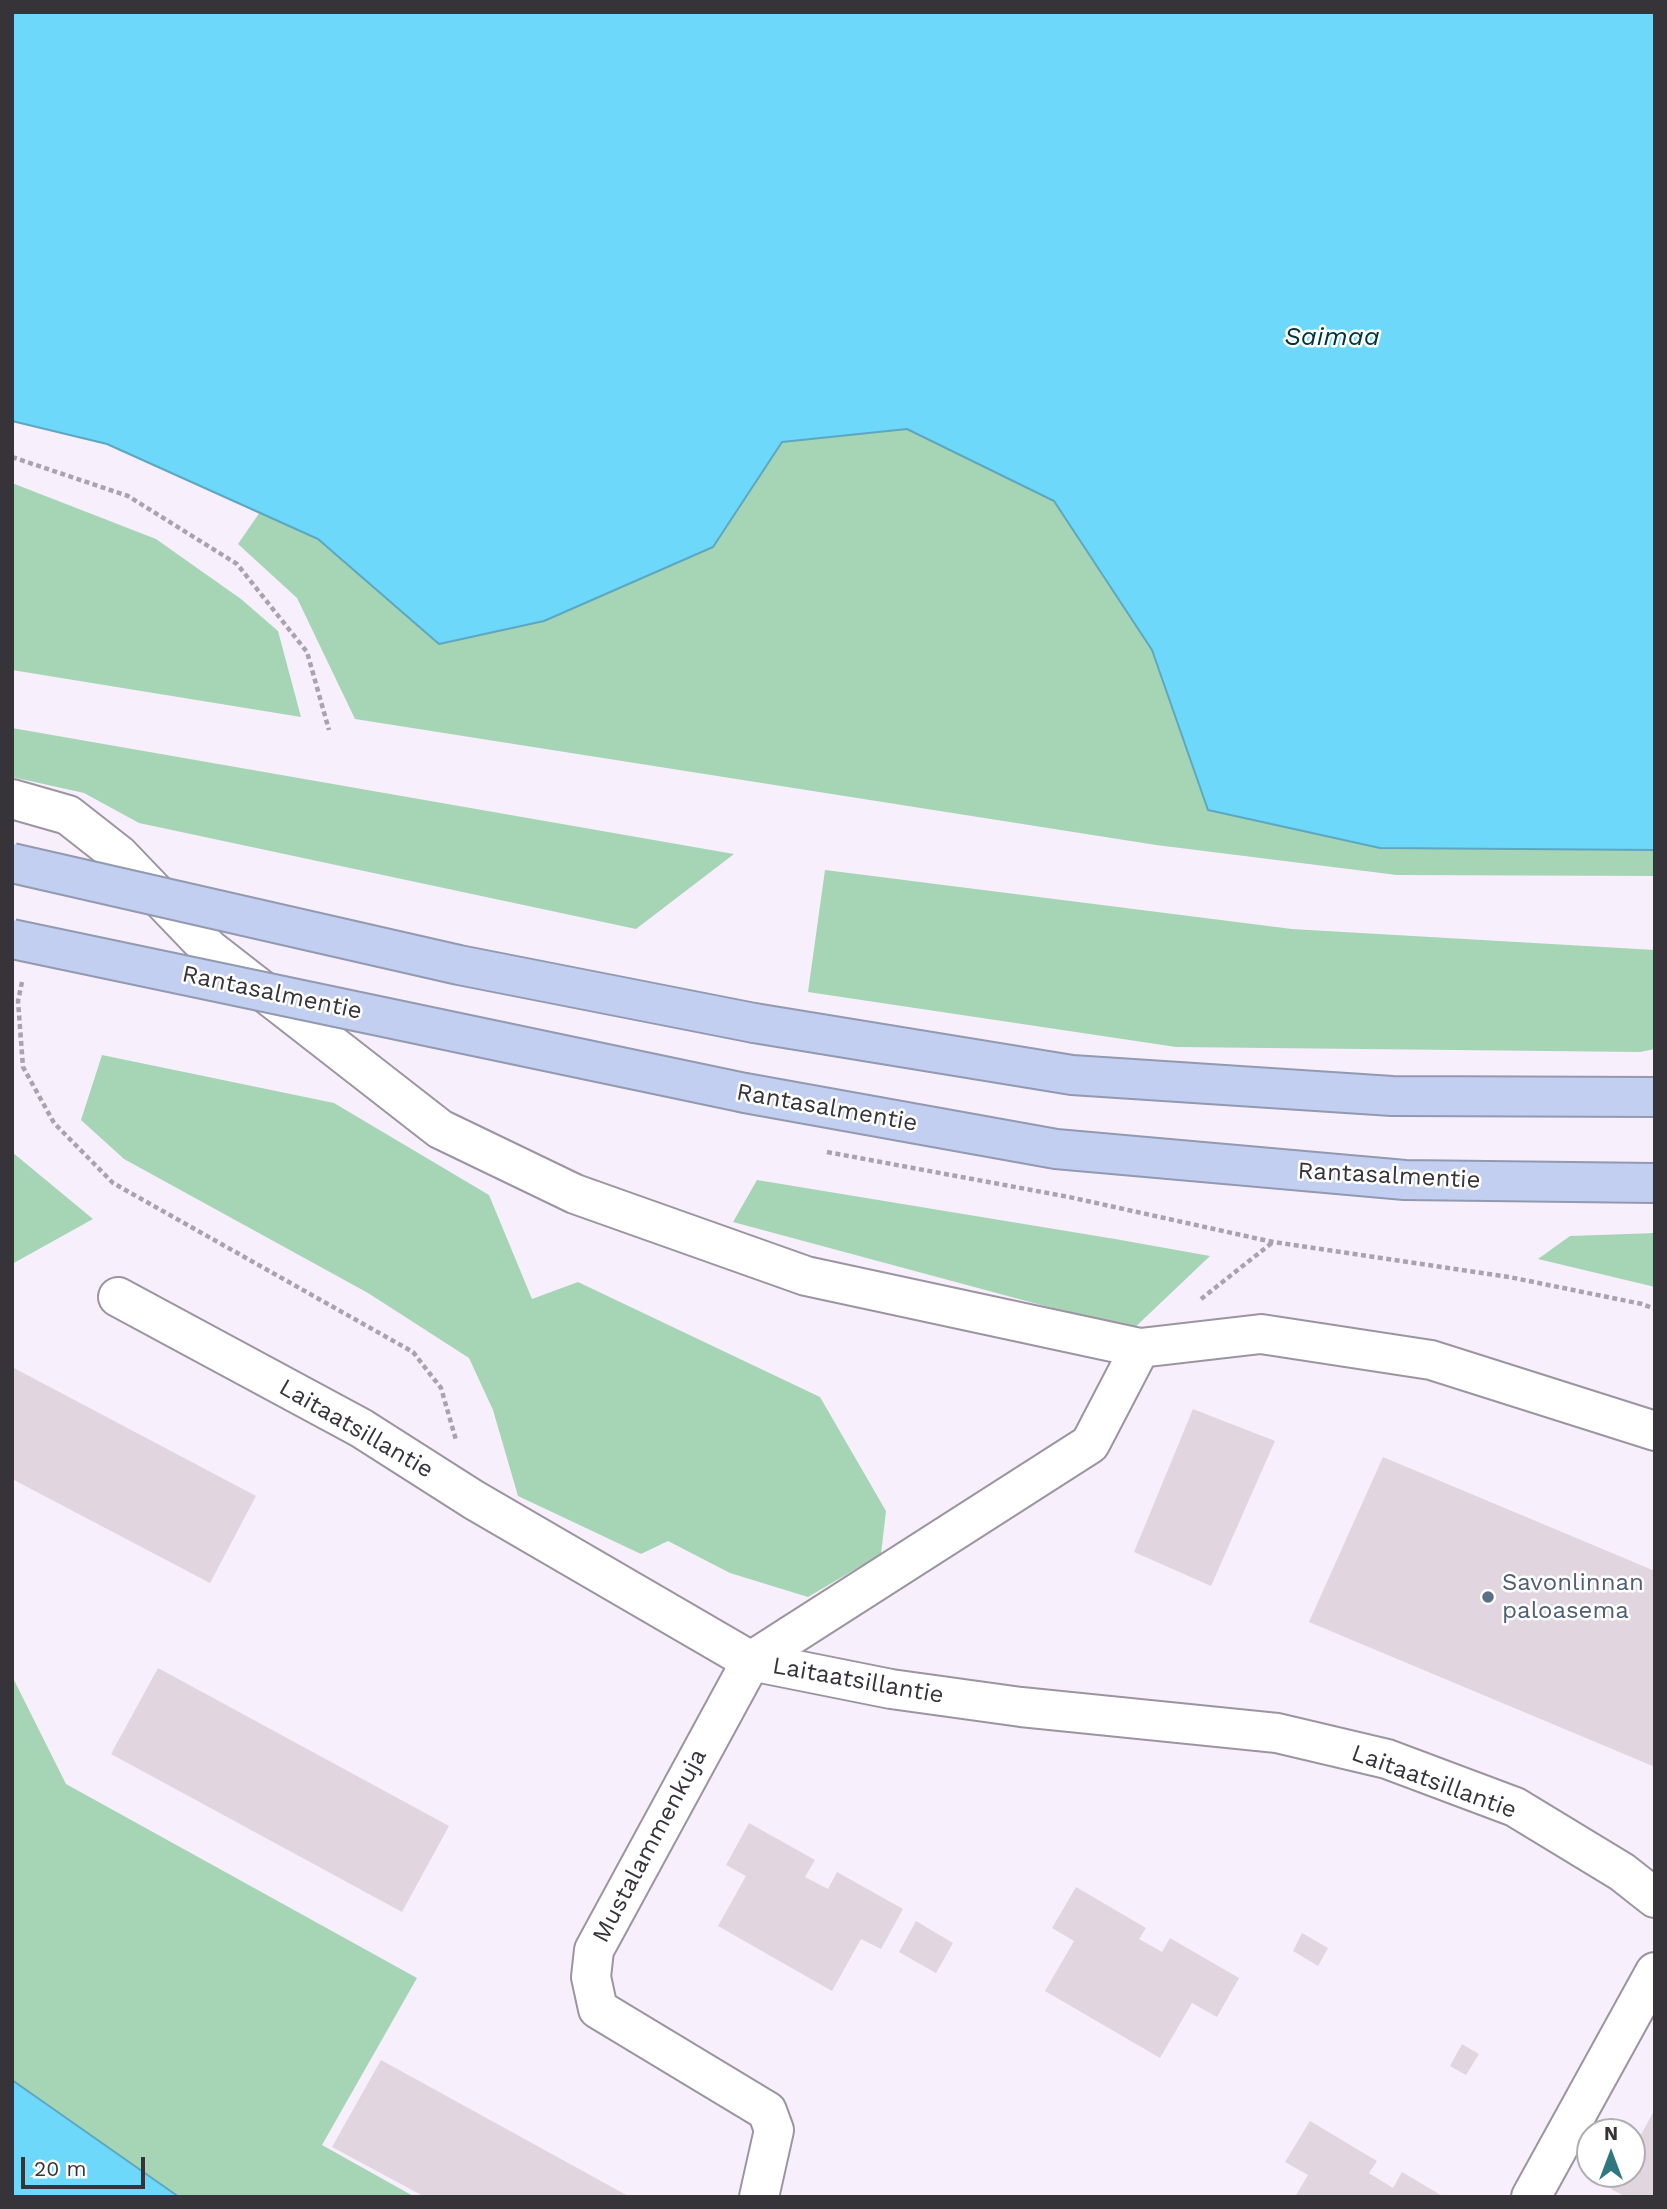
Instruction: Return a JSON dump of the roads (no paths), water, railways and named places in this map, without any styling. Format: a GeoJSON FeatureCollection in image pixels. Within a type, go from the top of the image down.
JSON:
{"type":"FeatureCollection","features":[{"type":"Feature","properties":{"kind":"highway"},"geometry":{"type":"LineString","coordinates":[[12,863],[459,965],[754,1023],[1072,1074],[1392,1096],[1655,1097]]}},
{"type":"Feature","properties":{"kind":"highway","name":"Rantasalmentie"},"geometry":{"type":"LineString","coordinates":[[12,939],[745,1093],[1056,1149],[1405,1181],[1655,1183]]}},
{"type":"Feature","properties":{"kind":"street"},"geometry":{"type":"LineString","coordinates":[[12,799],[68,815],[119,855],[209,949],[440,1129],[575,1194],[806,1276],[1140,1348],[1261,1334],[1431,1360],[1655,1431]]}},
{"type":"Feature","properties":{"kind":"street","name":"Laitaatsillantie"},"geometry":{"type":"LineString","coordinates":[[118,1297],[361,1428],[474,1500],[751,1661],[891,1689],[982,1702],[1277,1733],[1387,1759],[1515,1807],[1622,1872],[1655,1898]]}},
{"type":"Feature","properties":{"kind":"street"},"geometry":{"type":"LineString","coordinates":[[751,1661],[1090,1444],[1140,1348]]}},
{"type":"Feature","properties":{"kind":"street","name":"Mustalammenkuja"},"geometry":{"type":"LineString","coordinates":[[751,1661],[594,1950],[591,1977],[598,2008],[767,2111],[774,2130],[759,2197]]}},
{"type":"Feature","properties":{"kind":"street"},"geometry":{"type":"LineString","coordinates":[[1531,2197],[1655,1972]]}},
{"type":"Feature","properties":{"kind":"water","name":"Saimaa"},"geometry":{"type":"Polygon","coordinates":[[[12,12],[1655,12],[1655,850],[1380,848],[1208,810],[1152,650],[1054,501],[907,429],[782,442],[713,547],[544,621],[439,644],[318,539],[107,444],[12,421],[12,12]]]}},
{"type":"Feature","properties":{"kind":"water"},"geometry":{"type":"Polygon","coordinates":[[[12,2080],[179,2197],[12,2197],[12,2080]]]}},
{"type":"Feature","properties":{"kind":"place","name":"Savonlinnan paloasema"},"geometry":{"type":"Point","coordinates":[1488,1597]}}]}
